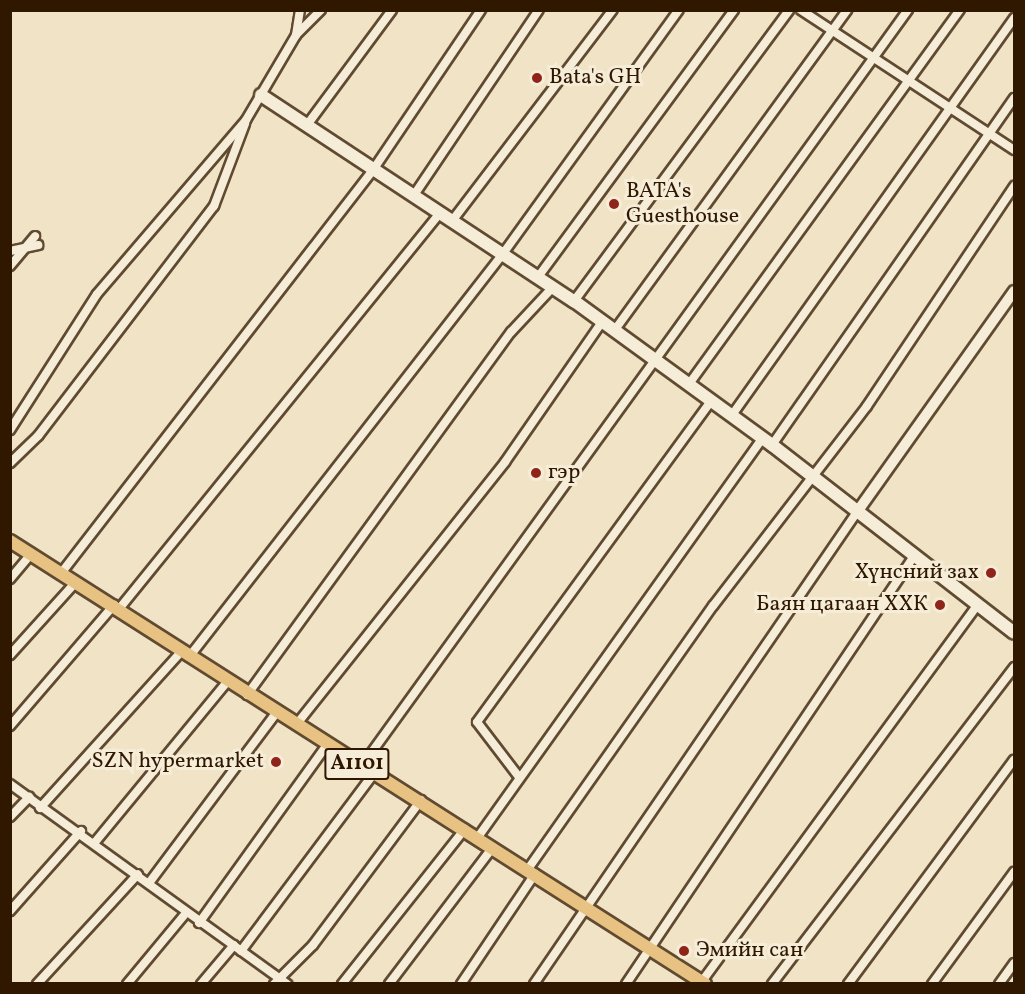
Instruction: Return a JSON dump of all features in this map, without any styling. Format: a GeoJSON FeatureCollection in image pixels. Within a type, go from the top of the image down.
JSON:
{"type":"FeatureCollection","features":[{"type":"Feature","properties":{"kind":"main road"},"geometry":{"type":"LineString","coordinates":[[261,95],[553,287],[654,361],[712,400],[1014,633]]}},
{"type":"Feature","properties":{"kind":"main road","name":"A1101"},"geometry":{"type":"LineString","coordinates":[[10,541],[116,607],[247,695],[587,904],[702,983]]}},
{"type":"Feature","properties":{"kind":"street"},"geometry":{"type":"LineString","coordinates":[[296,35],[300,10]]}},
{"type":"Feature","properties":{"kind":"street"},"geometry":{"type":"LineString","coordinates":[[10,429],[97,294],[246,120],[296,35],[321,10]]}},
{"type":"Feature","properties":{"kind":"street"},"geometry":{"type":"LineString","coordinates":[[307,125],[392,10]]}},
{"type":"Feature","properties":{"kind":"street"},"geometry":{"type":"LineString","coordinates":[[62,572],[373,170],[481,10]]}},
{"type":"Feature","properties":{"kind":"street"},"geometry":{"type":"LineString","coordinates":[[414,195],[539,10]]}},
{"type":"Feature","properties":{"kind":"street"},"geometry":{"type":"LineString","coordinates":[[452,221],[614,10]]}},
{"type":"Feature","properties":{"kind":"street"},"geometry":{"type":"LineString","coordinates":[[40,808],[185,654],[502,255],[679,10]]}},
{"type":"Feature","properties":{"kind":"street"},"geometry":{"type":"LineString","coordinates":[[538,277],[734,10]]}},
{"type":"Feature","properties":{"kind":"street"},"geometry":{"type":"LineString","coordinates":[[574,302],[789,10]]}},
{"type":"Feature","properties":{"kind":"street"},"geometry":{"type":"LineString","coordinates":[[801,10],[1014,150]]}},
{"type":"Feature","properties":{"kind":"street"},"geometry":{"type":"LineString","coordinates":[[614,331],[847,10]]}},
{"type":"Feature","properties":{"kind":"street"},"geometry":{"type":"LineString","coordinates":[[362,766],[908,10]]}},
{"type":"Feature","properties":{"kind":"street"},"geometry":{"type":"LineString","coordinates":[[689,384],[960,10]]}},
{"type":"Feature","properties":{"kind":"street"},"geometry":{"type":"LineString","coordinates":[[732,415],[952,110],[1014,18]]}},
{"type":"Feature","properties":{"kind":"street"},"geometry":{"type":"LineString","coordinates":[[478,837],[519,777],[768,441],[990,135],[1014,98]]}},
{"type":"Feature","properties":{"kind":"street"},"geometry":{"type":"LineString","coordinates":[[10,463],[38,436],[214,206],[246,120]]}},
{"type":"Feature","properties":{"kind":"street"},"geometry":{"type":"LineString","coordinates":[[461,984],[532,872],[713,606],[814,477],[1014,186]]}},
{"type":"Feature","properties":{"kind":"street"},"geometry":{"type":"LineString","coordinates":[[10,726],[116,607],[440,213]]}},
{"type":"Feature","properties":{"kind":"street"},"geometry":{"type":"LineString","coordinates":[[10,266],[35,236]]}},
{"type":"Feature","properties":{"kind":"street"},"geometry":{"type":"LineString","coordinates":[[10,251],[38,245]]}},
{"type":"Feature","properties":{"kind":"street"},"geometry":{"type":"LineString","coordinates":[[247,695],[511,332],[553,287]]}},
{"type":"Feature","properties":{"kind":"street"},"geometry":{"type":"LineString","coordinates":[[534,984],[857,512],[1014,291]]}},
{"type":"Feature","properties":{"kind":"street"},"geometry":{"type":"LineString","coordinates":[[296,725],[505,462],[602,322]]}},
{"type":"Feature","properties":{"kind":"street"},"geometry":{"type":"LineString","coordinates":[[519,777],[477,722],[712,400]]}},
{"type":"Feature","properties":{"kind":"street"},"geometry":{"type":"LineString","coordinates":[[10,579],[32,553]]}},
{"type":"Feature","properties":{"kind":"street"},"geometry":{"type":"LineString","coordinates":[[626,984],[914,556]]}},
{"type":"Feature","properties":{"kind":"street"},"geometry":{"type":"LineString","coordinates":[[10,655],[76,582]]}},
{"type":"Feature","properties":{"kind":"street"},"geometry":{"type":"LineString","coordinates":[[702,983],[977,605]]}},
{"type":"Feature","properties":{"kind":"street"},"geometry":{"type":"LineString","coordinates":[[772,984],[1014,667]]}},
{"type":"Feature","properties":{"kind":"street"},"geometry":{"type":"LineString","coordinates":[[96,841],[227,682]]}},
{"type":"Feature","properties":{"kind":"street"},"geometry":{"type":"LineString","coordinates":[[148,883],[276,713]]}},
{"type":"Feature","properties":{"kind":"street"},"geometry":{"type":"LineString","coordinates":[[199,923],[327,745]]}},
{"type":"Feature","properties":{"kind":"street"},"geometry":{"type":"LineString","coordinates":[[849,984],[1014,760]]}},
{"type":"Feature","properties":{"kind":"street"},"geometry":{"type":"LineString","coordinates":[[201,984],[237,948],[374,773]]}},
{"type":"Feature","properties":{"kind":"street"},"geometry":{"type":"LineString","coordinates":[[10,784],[29,796],[40,808],[96,841],[199,923],[237,948],[277,981],[287,984]]}},
{"type":"Feature","properties":{"kind":"street"},"geometry":{"type":"LineString","coordinates":[[10,818],[29,796]]}},
{"type":"Feature","properties":{"kind":"street"},"geometry":{"type":"LineString","coordinates":[[277,981],[313,945],[421,800]]}},
{"type":"Feature","properties":{"kind":"street"},"geometry":{"type":"LineString","coordinates":[[342,984],[465,828]]}},
{"type":"Feature","properties":{"kind":"street"},"geometry":{"type":"LineString","coordinates":[[10,911],[81,831]]}},
{"type":"Feature","properties":{"kind":"street"},"geometry":{"type":"LineString","coordinates":[[389,984],[493,847]]}},
{"type":"Feature","properties":{"kind":"street"},"geometry":{"type":"LineString","coordinates":[[932,984],[1014,872]]}},
{"type":"Feature","properties":{"kind":"street"},"geometry":{"type":"LineString","coordinates":[[37,984],[138,874]]}},
{"type":"Feature","properties":{"kind":"street"},"geometry":{"type":"LineString","coordinates":[[127,984],[186,913]]}},
{"type":"Feature","properties":{"kind":"street"},"geometry":{"type":"LineString","coordinates":[[999,984],[1014,963]]}},
{"type":"Feature","properties":{"kind":"place","name":"Bata's GH"},"geometry":{"type":"Point","coordinates":[537,78]}},
{"type":"Feature","properties":{"kind":"place","name":"BATA's Guesthouse"},"geometry":{"type":"Point","coordinates":[614,204]}},
{"type":"Feature","properties":{"kind":"place","name":"гэр"},"geometry":{"type":"Point","coordinates":[536,473]}},
{"type":"Feature","properties":{"kind":"place","name":"Хүнсний зах"},"geometry":{"type":"Point","coordinates":[991,573]}},
{"type":"Feature","properties":{"kind":"place","name":"Баян цагаан ХХК"},"geometry":{"type":"Point","coordinates":[940,605]}},
{"type":"Feature","properties":{"kind":"place","name":"SZN hypermarket"},"geometry":{"type":"Point","coordinates":[276,762]}},
{"type":"Feature","properties":{"kind":"place","name":"Эмийн сан"},"geometry":{"type":"Point","coordinates":[684,951]}}]}
